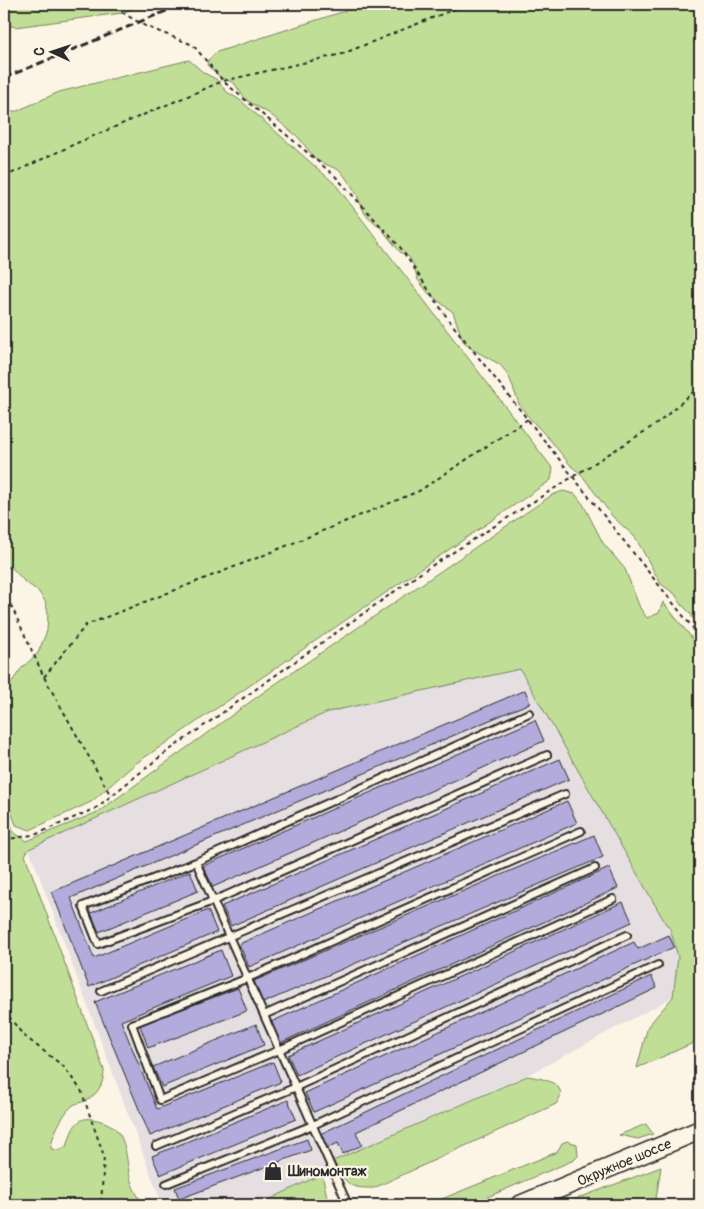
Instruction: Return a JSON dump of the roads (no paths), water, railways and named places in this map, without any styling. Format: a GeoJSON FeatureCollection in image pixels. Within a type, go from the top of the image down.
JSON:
{"type":"FeatureCollection","features":[{"type":"Feature","properties":{"kind":"main road","name":"Окружное шоссе"},"geometry":{"type":"LineString","coordinates":[[520,1205],[700,1130]]}},
{"type":"Feature","properties":{"kind":"lane"},"geometry":{"type":"LineString","coordinates":[[529,713],[196,862],[83,906],[98,944],[213,901],[547,754]]}},
{"type":"Feature","properties":{"kind":"lane"},"geometry":{"type":"LineString","coordinates":[[101,991],[565,794]]}},
{"type":"Feature","properties":{"kind":"lane"},"geometry":{"type":"LineString","coordinates":[[581,831],[248,978],[132,1024],[160,1100],[279,1050],[613,899]]}},
{"type":"Feature","properties":{"kind":"lane"},"geometry":{"type":"LineString","coordinates":[[196,862],[348,1205]]}},
{"type":"Feature","properties":{"kind":"lane"},"geometry":{"type":"LineString","coordinates":[[264,1015],[594,868]]}},
{"type":"Feature","properties":{"kind":"lane"},"geometry":{"type":"LineString","coordinates":[[156,1146],[296,1087],[627,935]]}},
{"type":"Feature","properties":{"kind":"lane"},"geometry":{"type":"LineString","coordinates":[[166,1184],[313,1125],[658,965]]}},
{"type":"Feature","properties":{"kind":"railway"},"geometry":{"type":"LineString","coordinates":[[4,78],[183,4]]}},
{"type":"Feature","properties":{"kind":"place","name":"Шиномонтаж"},"geometry":{"type":"Point","coordinates":[273,1171]}}]}
